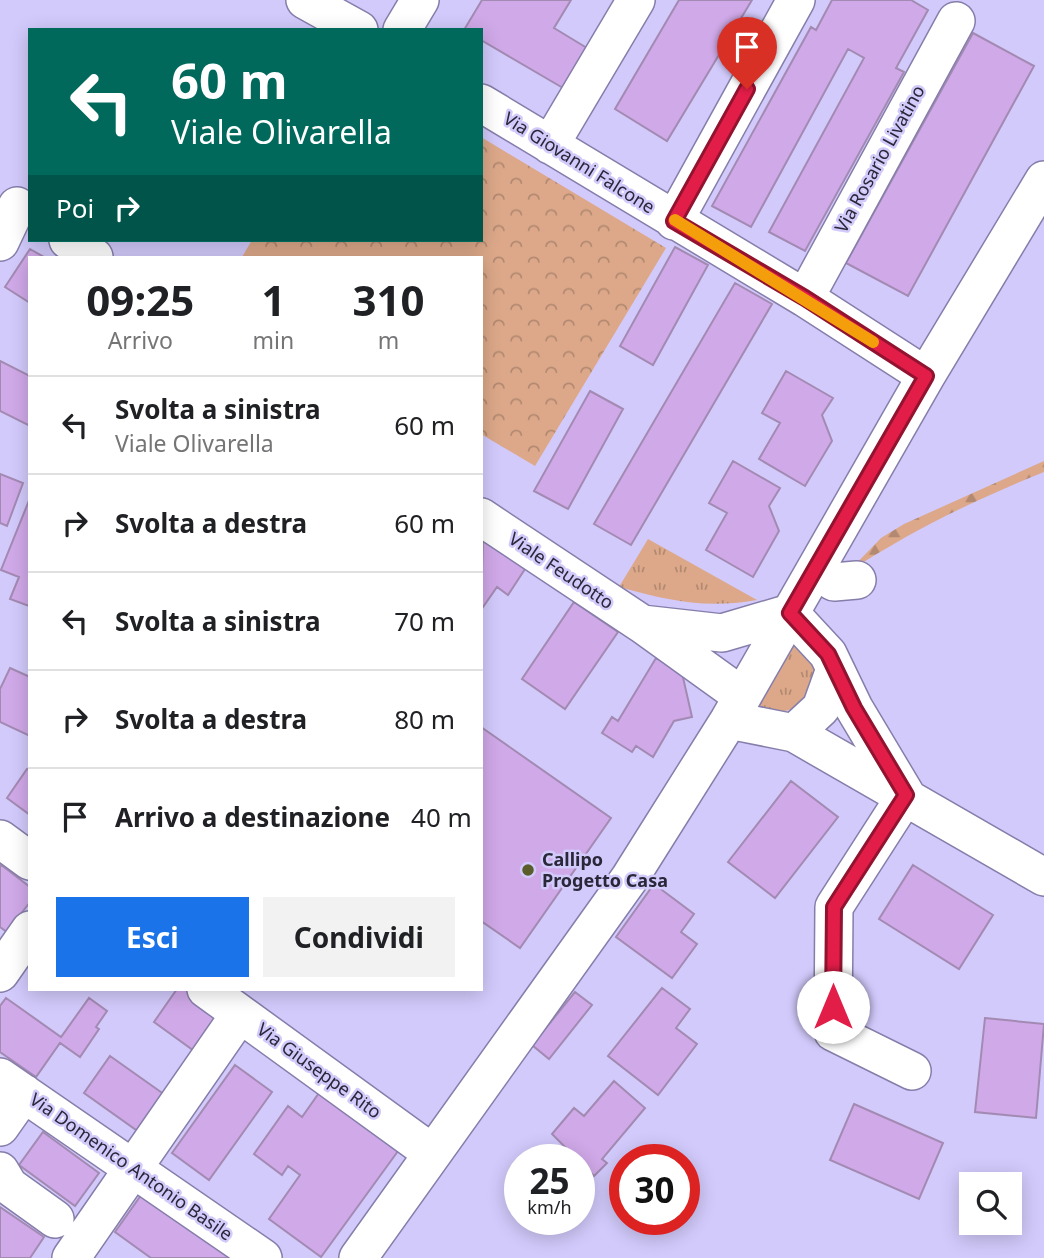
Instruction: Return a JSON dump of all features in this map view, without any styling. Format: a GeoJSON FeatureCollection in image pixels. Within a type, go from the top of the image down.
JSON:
{"type":"FeatureCollection","features":[{"type":"Feature","properties":{"kind":"street"},"geometry":{"type":"LineString","coordinates":[[305,0],[355,28]]}},
{"type":"Feature","properties":{"kind":"street"},"geometry":{"type":"LineString","coordinates":[[403,28],[420,0]]}},
{"type":"Feature","properties":{"kind":"street"},"geometry":{"type":"LineString","coordinates":[[550,145],[636,0]]}},
{"type":"Feature","properties":{"kind":"street"},"geometry":{"type":"LineString","coordinates":[[674,221],[796,0]]}},
{"type":"Feature","properties":{"kind":"street","name":"Via Rosario Livatino"},"geometry":{"type":"LineString","coordinates":[[805,298],[956,20]]}},
{"type":"Feature","properties":{"kind":"street","name":"Via Giovanni Falcone"},"geometry":{"type":"LineString","coordinates":[[483,104],[805,298],[926,376]]}},
{"type":"Feature","properties":{"kind":"street"},"geometry":{"type":"LineString","coordinates":[[358,1258],[629,879],[743,695],[926,376],[1044,180]]}},
{"type":"Feature","properties":{"kind":"street"},"geometry":{"type":"LineString","coordinates":[[0,242],[16,205]]}},
{"type":"Feature","properties":{"kind":"street"},"geometry":{"type":"LineString","coordinates":[[71,242],[92,256]]}},
{"type":"Feature","properties":{"kind":"street","name":"Viale Feudotto"},"geometry":{"type":"LineString","coordinates":[[483,518],[743,695]]}},
{"type":"Feature","properties":{"kind":"street"},"geometry":{"type":"LineString","coordinates":[[814,570],[834,582],[857,580]]}},
{"type":"Feature","properties":{"kind":"street"},"geometry":{"type":"LineString","coordinates":[[653,633],[722,633],[790,613]]}},
{"type":"Feature","properties":{"kind":"street"},"geometry":{"type":"LineString","coordinates":[[790,613],[828,654],[854,708],[906,795]]}},
{"type":"Feature","properties":{"kind":"street"},"geometry":{"type":"LineString","coordinates":[[794,733],[821,708],[835,669]]}},
{"type":"Feature","properties":{"kind":"street"},"geometry":{"type":"LineString","coordinates":[[743,695],[794,733],[906,795],[1044,877]]}},
{"type":"Feature","properties":{"kind":"street"},"geometry":{"type":"LineString","coordinates":[[906,795],[834,907],[833,1032],[912,1071]]}},
{"type":"Feature","properties":{"kind":"street"},"geometry":{"type":"LineString","coordinates":[[0,839],[28,860]]}},
{"type":"Feature","properties":{"kind":"street"},"geometry":{"type":"LineString","coordinates":[[0,973],[28,933]]}},
{"type":"Feature","properties":{"kind":"street","name":"Via Giuseppe Rito"},"geometry":{"type":"LineString","coordinates":[[209,991],[432,1153]]}},
{"type":"Feature","properties":{"kind":"street"},"geometry":{"type":"LineString","coordinates":[[71,1258],[240,1014]]}},
{"type":"Feature","properties":{"kind":"street"},"geometry":{"type":"LineString","coordinates":[[0,1128],[12,1085]]}},
{"type":"Feature","properties":{"kind":"street","name":"Via Domenico Antonio Basile"},"geometry":{"type":"LineString","coordinates":[[12,1085],[263,1258]]}},
{"type":"Feature","properties":{"kind":"street"},"geometry":{"type":"LineString","coordinates":[[0,1171],[9,1186],[55,1219]]}},
{"type":"Feature","properties":{"kind":"green space"},"geometry":{"type":"Polygon","coordinates":[[[483,138],[666,248],[535,466],[483,435],[483,256],[243,256],[251,242],[483,242],[483,138]]]}},
{"type":"Feature","properties":{"kind":"green space"},"geometry":{"type":"Polygon","coordinates":[[[1044,461],[1044,472],[943,517],[848,572],[881,538],[904,524],[1044,461]]]}},
{"type":"Feature","properties":{"kind":"green space"},"geometry":{"type":"Polygon","coordinates":[[[648,539],[757,600],[704,604],[619,587],[648,539]]]}},
{"type":"Feature","properties":{"kind":"green space"},"geometry":{"type":"Polygon","coordinates":[[[795,639],[814,659],[816,673],[805,703],[781,712],[755,708],[795,639]]]}},
{"type":"Feature","properties":{"kind":"building"},"geometry":{"type":"Polygon","coordinates":[[[482,0],[571,0],[554,28],[587,48],[563,88],[483,41],[483,28],[465,28],[482,0]]]}},
{"type":"Feature","properties":{"kind":"building"},"geometry":{"type":"Polygon","coordinates":[[[679,0],[752,0],[667,141],[615,109],[679,0]]]}},
{"type":"Feature","properties":{"kind":"building"},"geometry":{"type":"Polygon","coordinates":[[[832,0],[911,0],[928,10],[896,68],[904,72],[805,251],[769,232],[864,58],[848,49],[751,227],[712,206],[811,27],[816,30],[832,0]]]}},
{"type":"Feature","properties":{"kind":"building"},"geometry":{"type":"Polygon","coordinates":[[[973,33],[1034,66],[908,296],[846,263],[973,33]]]}},
{"type":"Feature","properties":{"kind":"building"},"geometry":{"type":"Polygon","coordinates":[[[675,247],[708,265],[653,365],[620,346],[675,247]]]}},
{"type":"Feature","properties":{"kind":"building"},"geometry":{"type":"Polygon","coordinates":[[[30,249],[42,256],[28,256],[28,302],[5,287],[30,249]]]}},
{"type":"Feature","properties":{"kind":"building"},"geometry":{"type":"Polygon","coordinates":[[[735,283],[772,304],[631,545],[594,524],[735,283]]]}},
{"type":"Feature","properties":{"kind":"building"},"geometry":{"type":"Polygon","coordinates":[[[0,361],[28,375],[28,425],[0,411],[0,361]]]}},
{"type":"Feature","properties":{"kind":"building"},"geometry":{"type":"Polygon","coordinates":[[[786,371],[833,398],[822,415],[832,441],[805,486],[759,459],[780,423],[762,413],[786,371]]]}},
{"type":"Feature","properties":{"kind":"building"},"geometry":{"type":"Polygon","coordinates":[[[590,391],[623,409],[568,509],[534,491],[590,391]]]}},
{"type":"Feature","properties":{"kind":"building"},"geometry":{"type":"Polygon","coordinates":[[[733,461],[780,488],[769,506],[779,531],[753,577],[706,550],[727,513],[709,503],[733,461]]]}},
{"type":"Feature","properties":{"kind":"building"},"geometry":{"type":"Polygon","coordinates":[[[0,474],[23,483],[7,526],[0,523],[0,474]]]}},
{"type":"Feature","properties":{"kind":"building"},"geometry":{"type":"Polygon","coordinates":[[[28,503],[28,606],[10,599],[19,577],[1,570],[28,503]]]}},
{"type":"Feature","properties":{"kind":"building"},"geometry":{"type":"Polygon","coordinates":[[[483,540],[525,569],[508,595],[497,587],[483,607],[483,540]]]}},
{"type":"Feature","properties":{"kind":"building"},"geometry":{"type":"Polygon","coordinates":[[[574,602],[618,632],[565,709],[522,679],[574,602]]]}},
{"type":"Feature","properties":{"kind":"building"},"geometry":{"type":"Polygon","coordinates":[[[656,658],[682,673],[692,717],[674,721],[653,757],[636,746],[632,752],[602,733],[612,717],[618,721],[656,658]]]}},
{"type":"Feature","properties":{"kind":"building"},"geometry":{"type":"Polygon","coordinates":[[[10,668],[28,676],[28,735],[0,722],[0,689],[10,668]]]}},
{"type":"Feature","properties":{"kind":"building","name":"Callipo Progetto Casa"},"geometry":{"type":"Polygon","coordinates":[[[483,728],[611,818],[520,948],[483,922],[483,728]]]}},
{"type":"Feature","properties":{"kind":"building"},"geometry":{"type":"Polygon","coordinates":[[[27,769],[28,769],[28,814],[7,798],[27,769]]]}},
{"type":"Feature","properties":{"kind":"building"},"geometry":{"type":"Polygon","coordinates":[[[791,781],[838,817],[775,898],[728,862],[791,781]]]}},
{"type":"Feature","properties":{"kind":"building"},"geometry":{"type":"Polygon","coordinates":[[[0,864],[28,885],[28,905],[7,932],[0,927],[0,864]]]}},
{"type":"Feature","properties":{"kind":"building"},"geometry":{"type":"Polygon","coordinates":[[[913,865],[993,915],[959,969],[879,919],[913,865]]]}},
{"type":"Feature","properties":{"kind":"building"},"geometry":{"type":"Polygon","coordinates":[[[654,884],[694,914],[681,932],[697,944],[672,978],[616,937],[654,884]]]}},
{"type":"Feature","properties":{"kind":"building"},"geometry":{"type":"Polygon","coordinates":[[[662,988],[690,1009],[676,1028],[697,1044],[658,1095],[608,1056],[662,988]]]}},
{"type":"Feature","properties":{"kind":"building"},"geometry":{"type":"Polygon","coordinates":[[[176,991],[192,991],[225,1014],[197,1053],[154,1022],[176,991]]]}},
{"type":"Feature","properties":{"kind":"building"},"geometry":{"type":"Polygon","coordinates":[[[575,992],[592,1005],[549,1059],[532,1045],[575,992]]]}},
{"type":"Feature","properties":{"kind":"building"},"geometry":{"type":"Polygon","coordinates":[[[6,998],[61,1037],[89,998],[107,1011],[96,1027],[99,1029],[80,1057],[60,1043],[36,1077],[0,1052],[0,1006],[6,998]]]}},
{"type":"Feature","properties":{"kind":"building"},"geometry":{"type":"Polygon","coordinates":[[[985,1018],[1044,1024],[1036,1118],[975,1112],[985,1018]]]}},
{"type":"Feature","properties":{"kind":"building"},"geometry":{"type":"Polygon","coordinates":[[[110,1056],[165,1095],[139,1132],[84,1093],[110,1056]]]}},
{"type":"Feature","properties":{"kind":"building"},"geometry":{"type":"Polygon","coordinates":[[[235,1065],[272,1092],[209,1180],[172,1153],[235,1065]]]}},
{"type":"Feature","properties":{"kind":"building"},"geometry":{"type":"Polygon","coordinates":[[[614,1081],[645,1108],[615,1144],[609,1144],[609,1151],[602,1159],[607,1163],[595,1175],[595,1144],[562,1144],[552,1134],[574,1108],[584,1116],[614,1081]]]}},
{"type":"Feature","properties":{"kind":"building"},"geometry":{"type":"Polygon","coordinates":[[[326,1083],[401,1147],[321,1257],[269,1219],[300,1175],[288,1166],[282,1175],[254,1154],[288,1106],[302,1117],[326,1083]]]}},
{"type":"Feature","properties":{"kind":"building"},"geometry":{"type":"Polygon","coordinates":[[[854,1104],[943,1143],[919,1199],[830,1160],[854,1104]]]}},
{"type":"Feature","properties":{"kind":"building"},"geometry":{"type":"Polygon","coordinates":[[[43,1132],[99,1173],[75,1206],[19,1165],[43,1132]]]}},
{"type":"Feature","properties":{"kind":"building"},"geometry":{"type":"Polygon","coordinates":[[[149,1184],[255,1258],[151,1258],[115,1232],[149,1184]]]}},
{"type":"Feature","properties":{"kind":"building"},"geometry":{"type":"Polygon","coordinates":[[[0,1207],[44,1237],[30,1258],[0,1258],[0,1207]]]}},
{"type":"Feature","properties":{"kind":"slow traffic"},"geometry":{"type":"LineString","coordinates":[[675,220],[873,342]]}},
{"type":"Feature","properties":{"kind":"place","name":"Callipo Progetto Casa"},"geometry":{"type":"Point","coordinates":[528,870]}},
{"type":"Feature","properties":{"kind":"route"},"geometry":{"type":"LineString","coordinates":[[747,89],[674,221],[805,298],[926,376],[790,613],[828,654],[854,708],[906,795],[834,907],[833,1007]]}}]}
